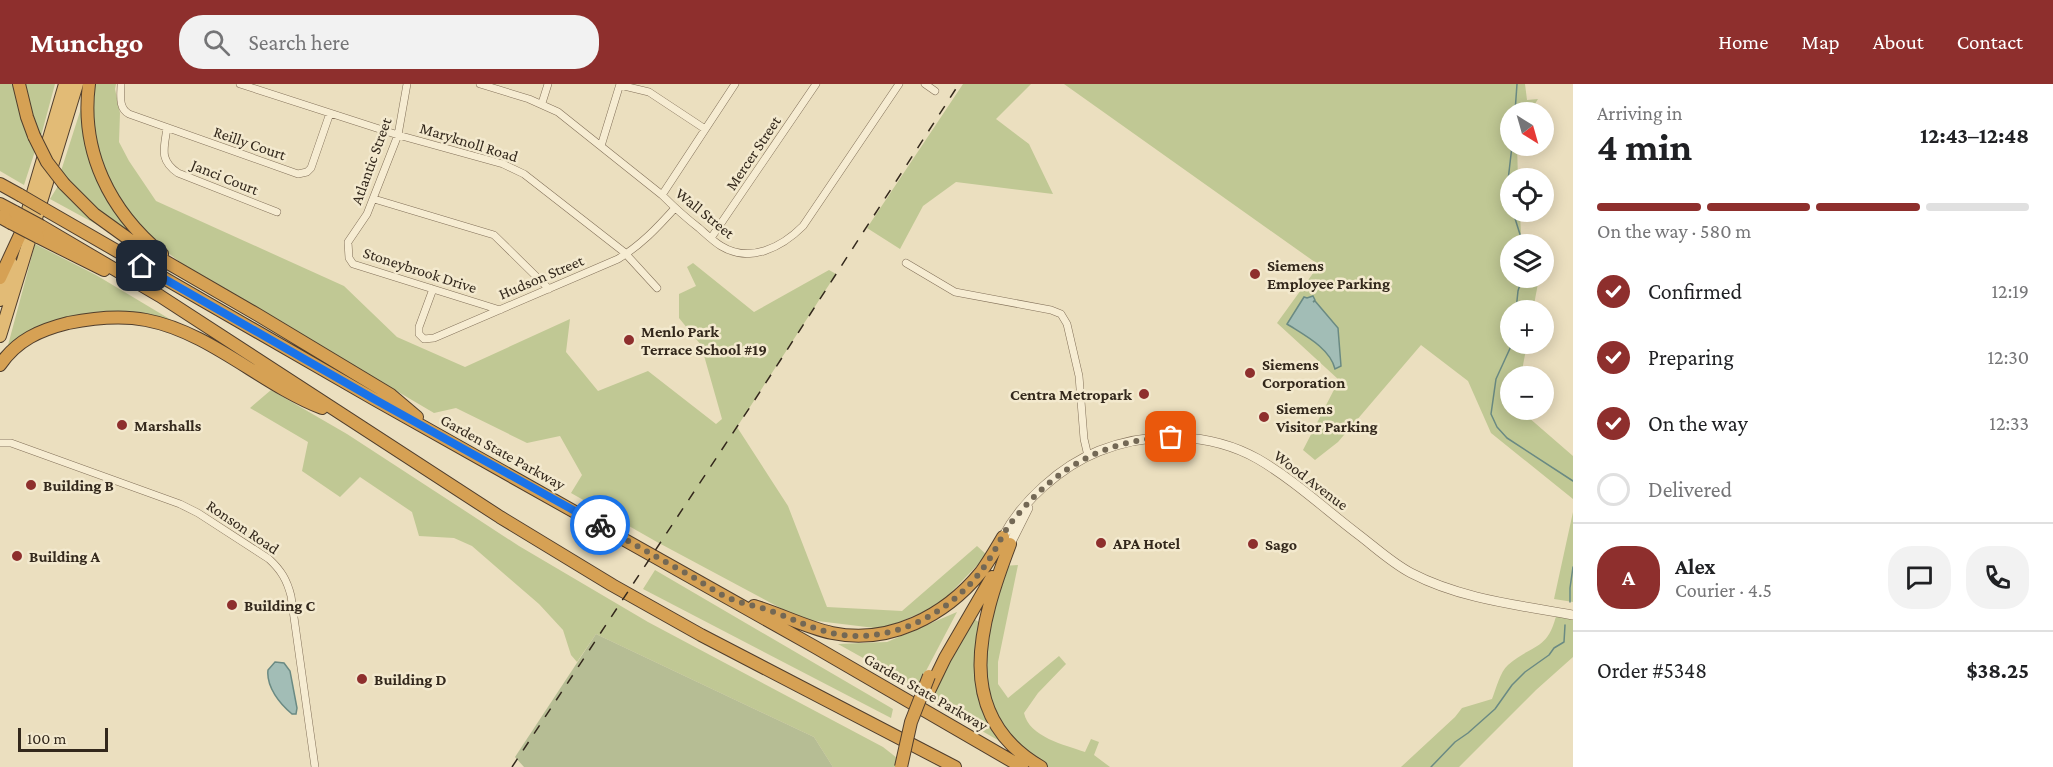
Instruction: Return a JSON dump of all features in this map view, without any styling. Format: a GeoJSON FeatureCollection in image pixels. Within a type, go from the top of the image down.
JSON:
{"type":"FeatureCollection","features":[{"type":"Feature","properties":{"kind":"highway"},"geometry":{"type":"LineString","coordinates":[[19,84],[33,135],[47,162],[79,201],[152,255],[179,268],[391,395],[436,433]]}},
{"type":"Feature","properties":{"kind":"highway"},"geometry":{"type":"LineString","coordinates":[[0,300],[64,84]]}},
{"type":"Feature","properties":{"kind":"highway"},"geometry":{"type":"LineString","coordinates":[[0,336],[77,84]]}},
{"type":"Feature","properties":{"kind":"highway"},"geometry":{"type":"LineString","coordinates":[[89,84],[88,132],[94,160],[105,186],[132,225],[179,268]]}},
{"type":"Feature","properties":{"kind":"highway","name":"Garden State Parkway"},"geometry":{"type":"LineString","coordinates":[[0,184],[1022,767]]}},
{"type":"Feature","properties":{"kind":"highway"},"geometry":{"type":"LineString","coordinates":[[0,204],[9,217],[160,296],[500,517],[612,585],[701,635],[955,767]]}},
{"type":"Feature","properties":{"kind":"highway"},"geometry":{"type":"LineString","coordinates":[[0,278],[20,235]]}},
{"type":"Feature","properties":{"kind":"highway"},"geometry":{"type":"LineString","coordinates":[[0,365],[18,345],[34,334],[49,328],[87,320],[138,318],[190,335],[301,400],[345,417]]}},
{"type":"Feature","properties":{"kind":"highway"},"geometry":{"type":"LineString","coordinates":[[732,600],[772,611],[809,627],[833,633],[863,635],[895,631],[928,617],[956,597],[1006,541]]}},
{"type":"Feature","properties":{"kind":"highway"},"geometry":{"type":"LineString","coordinates":[[901,767],[911,722],[990,566],[1006,541]]}},
{"type":"Feature","properties":{"kind":"highway"},"geometry":{"type":"LineString","coordinates":[[1006,541],[986,617],[981,657],[983,689],[990,714],[1000,731],[1016,749],[1041,767]]}},
{"type":"Feature","properties":{"kind":"highway"},"geometry":{"type":"LineString","coordinates":[[907,767],[919,717],[932,677]]}},
{"type":"Feature","properties":{"kind":"highway"},"geometry":{"type":"LineString","coordinates":[[915,746],[941,767]]}},
{"type":"Feature","properties":{"kind":"street","name":"Reilly Court"},"geometry":{"type":"LineString","coordinates":[[121,84],[124,112],[303,174],[311,168],[330,114]]}},
{"type":"Feature","properties":{"kind":"street","name":"Maryknoll Road"},"geometry":{"type":"LineString","coordinates":[[240,84],[398,135],[503,164],[524,174],[626,254],[657,288]]}},
{"type":"Feature","properties":{"kind":"street","name":"Atlantic Street"},"geometry":{"type":"LineString","coordinates":[[348,242],[367,214],[398,135],[407,84]]}},
{"type":"Feature","properties":{"kind":"street","name":"Wall Street"},"geometry":{"type":"LineString","coordinates":[[480,84],[542,104],[566,117],[721,246],[737,253],[751,254],[779,246],[803,226],[899,84]]}},
{"type":"Feature","properties":{"kind":"street"},"geometry":{"type":"LineString","coordinates":[[542,104],[548,84]]}},
{"type":"Feature","properties":{"kind":"street"},"geometry":{"type":"LineString","coordinates":[[601,146],[620,84],[649,92],[705,129]]}},
{"type":"Feature","properties":{"kind":"street"},"geometry":{"type":"LineString","coordinates":[[649,92],[654,84]]}},
{"type":"Feature","properties":{"kind":"street"},"geometry":{"type":"LineString","coordinates":[[662,195],[735,84]]}},
{"type":"Feature","properties":{"kind":"street","name":"Mercer Street"},"geometry":{"type":"LineString","coordinates":[[711,238],[816,84]]}},
{"type":"Feature","properties":{"kind":"street"},"geometry":{"type":"LineString","coordinates":[[925,84],[935,91]]}},
{"type":"Feature","properties":{"kind":"street","name":"Janci Court"},"geometry":{"type":"LineString","coordinates":[[167,128],[163,152],[167,165],[172,169],[277,213]]}},
{"type":"Feature","properties":{"kind":"street"},"geometry":{"type":"LineString","coordinates":[[374,199],[494,235],[549,289]]}},
{"type":"Feature","properties":{"kind":"street","name":"Hudson Street"},"geometry":{"type":"LineString","coordinates":[[433,289],[419,327],[419,334],[424,339],[434,338],[626,254],[651,235],[675,208]]}},
{"type":"Feature","properties":{"kind":"street","name":"Stoneybrook Drive"},"geometry":{"type":"LineString","coordinates":[[348,242],[349,258],[353,264],[500,310]]}},
{"type":"Feature","properties":{"kind":"street"},"geometry":{"type":"LineString","coordinates":[[906,263],[954,292],[1051,310],[1061,314],[1067,324],[1079,376],[1084,439],[1088,456]]}},
{"type":"Feature","properties":{"kind":"street","name":"Wood Avenue"},"geometry":{"type":"LineString","coordinates":[[1006,541],[1013,520],[1032,500],[1054,478],[1088,456],[1122,443],[1154,438],[1191,438],[1228,446],[1254,457],[1391,560],[1426,580],[1474,596],[1573,615]]}},
{"type":"Feature","properties":{"kind":"street","name":"Ronson Road"},"geometry":{"type":"LineString","coordinates":[[0,443],[11,443],[180,504],[269,559],[276,566],[284,576],[291,596],[315,767]]}},
{"type":"Feature","properties":{"kind":"green space"},"geometry":{"type":"Polygon","coordinates":[[[0,84],[16,84],[36,148],[24,185],[0,171],[0,84]]]}},
{"type":"Feature","properties":{"kind":"green space"},"geometry":{"type":"Polygon","coordinates":[[[24,84],[55,84],[41,136],[26,101],[24,84]]]}},
{"type":"Feature","properties":{"kind":"green space"},"geometry":{"type":"Polygon","coordinates":[[[94,84],[116,84],[120,113],[119,142],[156,201],[344,286],[397,337],[465,367],[570,319],[566,352],[598,391],[648,371],[716,424],[722,419],[701,345],[679,318],[679,294],[696,286],[687,267],[693,263],[754,312],[829,270],[836,274],[737,427],[788,506],[827,607],[902,611],[977,546],[987,555],[939,605],[883,629],[801,619],[571,493],[582,475],[560,436],[527,443],[456,408],[434,413],[186,267],[152,240],[133,218],[102,171],[93,139],[94,84]]]}},
{"type":"Feature","properties":{"kind":"green space"},"geometry":{"type":"Polygon","coordinates":[[[963,84],[1031,84],[996,119],[1029,144],[1053,194],[956,182],[923,206],[900,249],[867,228],[963,84]]]}},
{"type":"Feature","properties":{"kind":"green space"},"geometry":{"type":"Polygon","coordinates":[[[1064,84],[1525,84],[1527,100],[1538,99],[1536,102],[1500,102],[1500,156],[1517,156],[1518,168],[1500,168],[1500,222],[1520,222],[1521,234],[1500,234],[1500,288],[1537,288],[1535,300],[1500,300],[1500,354],[1525,354],[1523,366],[1500,366],[1500,420],[1532,420],[1573,456],[1573,499],[1491,433],[1468,381],[1421,345],[1338,442],[1315,460],[1303,450],[1339,380],[1277,323],[1319,265],[1064,84]]]}},
{"type":"Feature","properties":{"kind":"green space"},"geometry":{"type":"Polygon","coordinates":[[[84,99],[86,139],[141,240],[86,201],[61,171],[84,99]]]}},
{"type":"Feature","properties":{"kind":"green space"},"geometry":{"type":"Polygon","coordinates":[[[58,186],[105,229],[50,199],[58,186]]]}},
{"type":"Feature","properties":{"kind":"green space"},"geometry":{"type":"Polygon","coordinates":[[[35,244],[96,275],[178,324],[117,311],[53,323],[7,349],[35,244]]]}},
{"type":"Feature","properties":{"kind":"green space"},"geometry":{"type":"Polygon","coordinates":[[[271,390],[347,434],[519,546],[648,622],[883,747],[897,758],[895,767],[833,767],[814,737],[596,634],[577,662],[571,655],[563,630],[539,604],[472,546],[454,538],[419,536],[412,512],[360,477],[340,497],[302,471],[308,442],[250,408],[271,390]]]}},
{"type":"Feature","properties":{"kind":"green space"},"geometry":{"type":"Polygon","coordinates":[[[1573,512],[1573,602],[1554,599],[1573,512]]]}},
{"type":"Feature","properties":{"kind":"green space"},"geometry":{"type":"Polygon","coordinates":[[[1018,565],[998,662],[998,684],[1008,698],[1059,656],[1066,664],[1038,693],[1024,713],[1027,721],[1040,734],[1049,739],[1085,752],[1091,739],[1099,742],[1094,755],[1110,767],[1041,767],[1008,740],[1003,743],[926,699],[969,616],[984,625],[1002,566],[1018,565]]]}},
{"type":"Feature","properties":{"kind":"green space"},"geometry":{"type":"Polygon","coordinates":[[[655,570],[893,709],[891,718],[643,589],[655,570]]]}},
{"type":"Feature","properties":{"kind":"green space"},"geometry":{"type":"Polygon","coordinates":[[[957,612],[917,688],[838,644],[887,642],[957,612]]]}},
{"type":"Feature","properties":{"kind":"green space"},"geometry":{"type":"Polygon","coordinates":[[[1557,612],[1573,615],[1573,657],[1536,690],[1459,767],[1401,767],[1462,708],[1492,699],[1505,668],[1544,641],[1557,612]]]}},
{"type":"Feature","properties":{"kind":"green space"},"geometry":{"type":"Polygon","coordinates":[[[596,634],[814,737],[833,767],[524,767],[515,757],[596,634]]]}},
{"type":"Feature","properties":{"kind":"water"},"geometry":{"type":"Polygon","coordinates":[[[1313,296],[1315,300],[1313,302],[1315,301],[1338,328],[1341,366],[1335,369],[1322,348],[1287,324],[1304,297],[1313,296]]]}},
{"type":"Feature","properties":{"kind":"water"},"geometry":{"type":"Polygon","coordinates":[[[275,662],[284,663],[290,671],[297,708],[296,714],[292,714],[283,705],[269,683],[268,670],[275,662]]]}},
{"type":"Feature","properties":{"kind":"waterway"},"geometry":{"type":"LineString","coordinates":[[1516,102],[1517,84]]}},
{"type":"Feature","properties":{"kind":"waterway"},"geometry":{"type":"LineString","coordinates":[[1509,168],[1511,156]]}},
{"type":"Feature","properties":{"kind":"waterway"},"geometry":{"type":"LineString","coordinates":[[1516,222],[1520,234]]}},
{"type":"Feature","properties":{"kind":"waterway"},"geometry":{"type":"LineString","coordinates":[[1517,300],[1519,288]]}},
{"type":"Feature","properties":{"kind":"waterway"},"geometry":{"type":"LineString","coordinates":[[1507,354],[1496,379],[1491,414],[1497,427],[1507,438],[1573,481]]}},
{"type":"Feature","properties":{"kind":"waterway"},"geometry":{"type":"LineString","coordinates":[[1570,602],[1573,567]]}},
{"type":"Feature","properties":{"kind":"waterway"},"geometry":{"type":"LineString","coordinates":[[1431,767],[1455,742],[1495,709],[1512,685],[1525,672],[1564,642],[1565,625]]}},
{"type":"Feature","properties":{"kind":"railway"},"geometry":{"type":"LineString","coordinates":[[512,767],[754,401],[959,84]]}},
{"type":"Feature","properties":{"kind":"way so far"},"geometry":{"type":"LineString","coordinates":[[600,525],[732,600],[772,611],[800,624],[825,631],[848,635],[880,634],[920,621],[956,597],[986,565],[1016,516],[1066,469],[1094,453],[1119,444],[1171,437]]}},
{"type":"Feature","properties":{"kind":"place","name":"Siemens Employee Parking"},"geometry":{"type":"Point","coordinates":[1255,274]}},
{"type":"Feature","properties":{"kind":"place","name":"Menlo Park Terrace School #19"},"geometry":{"type":"Point","coordinates":[629,340]}},
{"type":"Feature","properties":{"kind":"place","name":"Siemens Corporation"},"geometry":{"type":"Point","coordinates":[1250,373]}},
{"type":"Feature","properties":{"kind":"place","name":"Centra Metropark"},"geometry":{"type":"Point","coordinates":[1144,394]}},
{"type":"Feature","properties":{"kind":"place","name":"Siemens Visitor Parking"},"geometry":{"type":"Point","coordinates":[1264,417]}},
{"type":"Feature","properties":{"kind":"place","name":"Marshalls"},"geometry":{"type":"Point","coordinates":[122,425]}},
{"type":"Feature","properties":{"kind":"place","name":"Building B"},"geometry":{"type":"Point","coordinates":[31,485]}},
{"type":"Feature","properties":{"kind":"place","name":"APA Hotel"},"geometry":{"type":"Point","coordinates":[1101,543]}},
{"type":"Feature","properties":{"kind":"place","name":"Sago"},"geometry":{"type":"Point","coordinates":[1253,544]}},
{"type":"Feature","properties":{"kind":"place","name":"Building A"},"geometry":{"type":"Point","coordinates":[17,556]}},
{"type":"Feature","properties":{"kind":"place","name":"Building C"},"geometry":{"type":"Point","coordinates":[232,605]}},
{"type":"Feature","properties":{"kind":"place","name":"Building D"},"geometry":{"type":"Point","coordinates":[362,679]}},
{"type":"Feature","properties":{"kind":"route"},"geometry":{"type":"LineString","coordinates":[[142,266],[600,525]]}}]}
